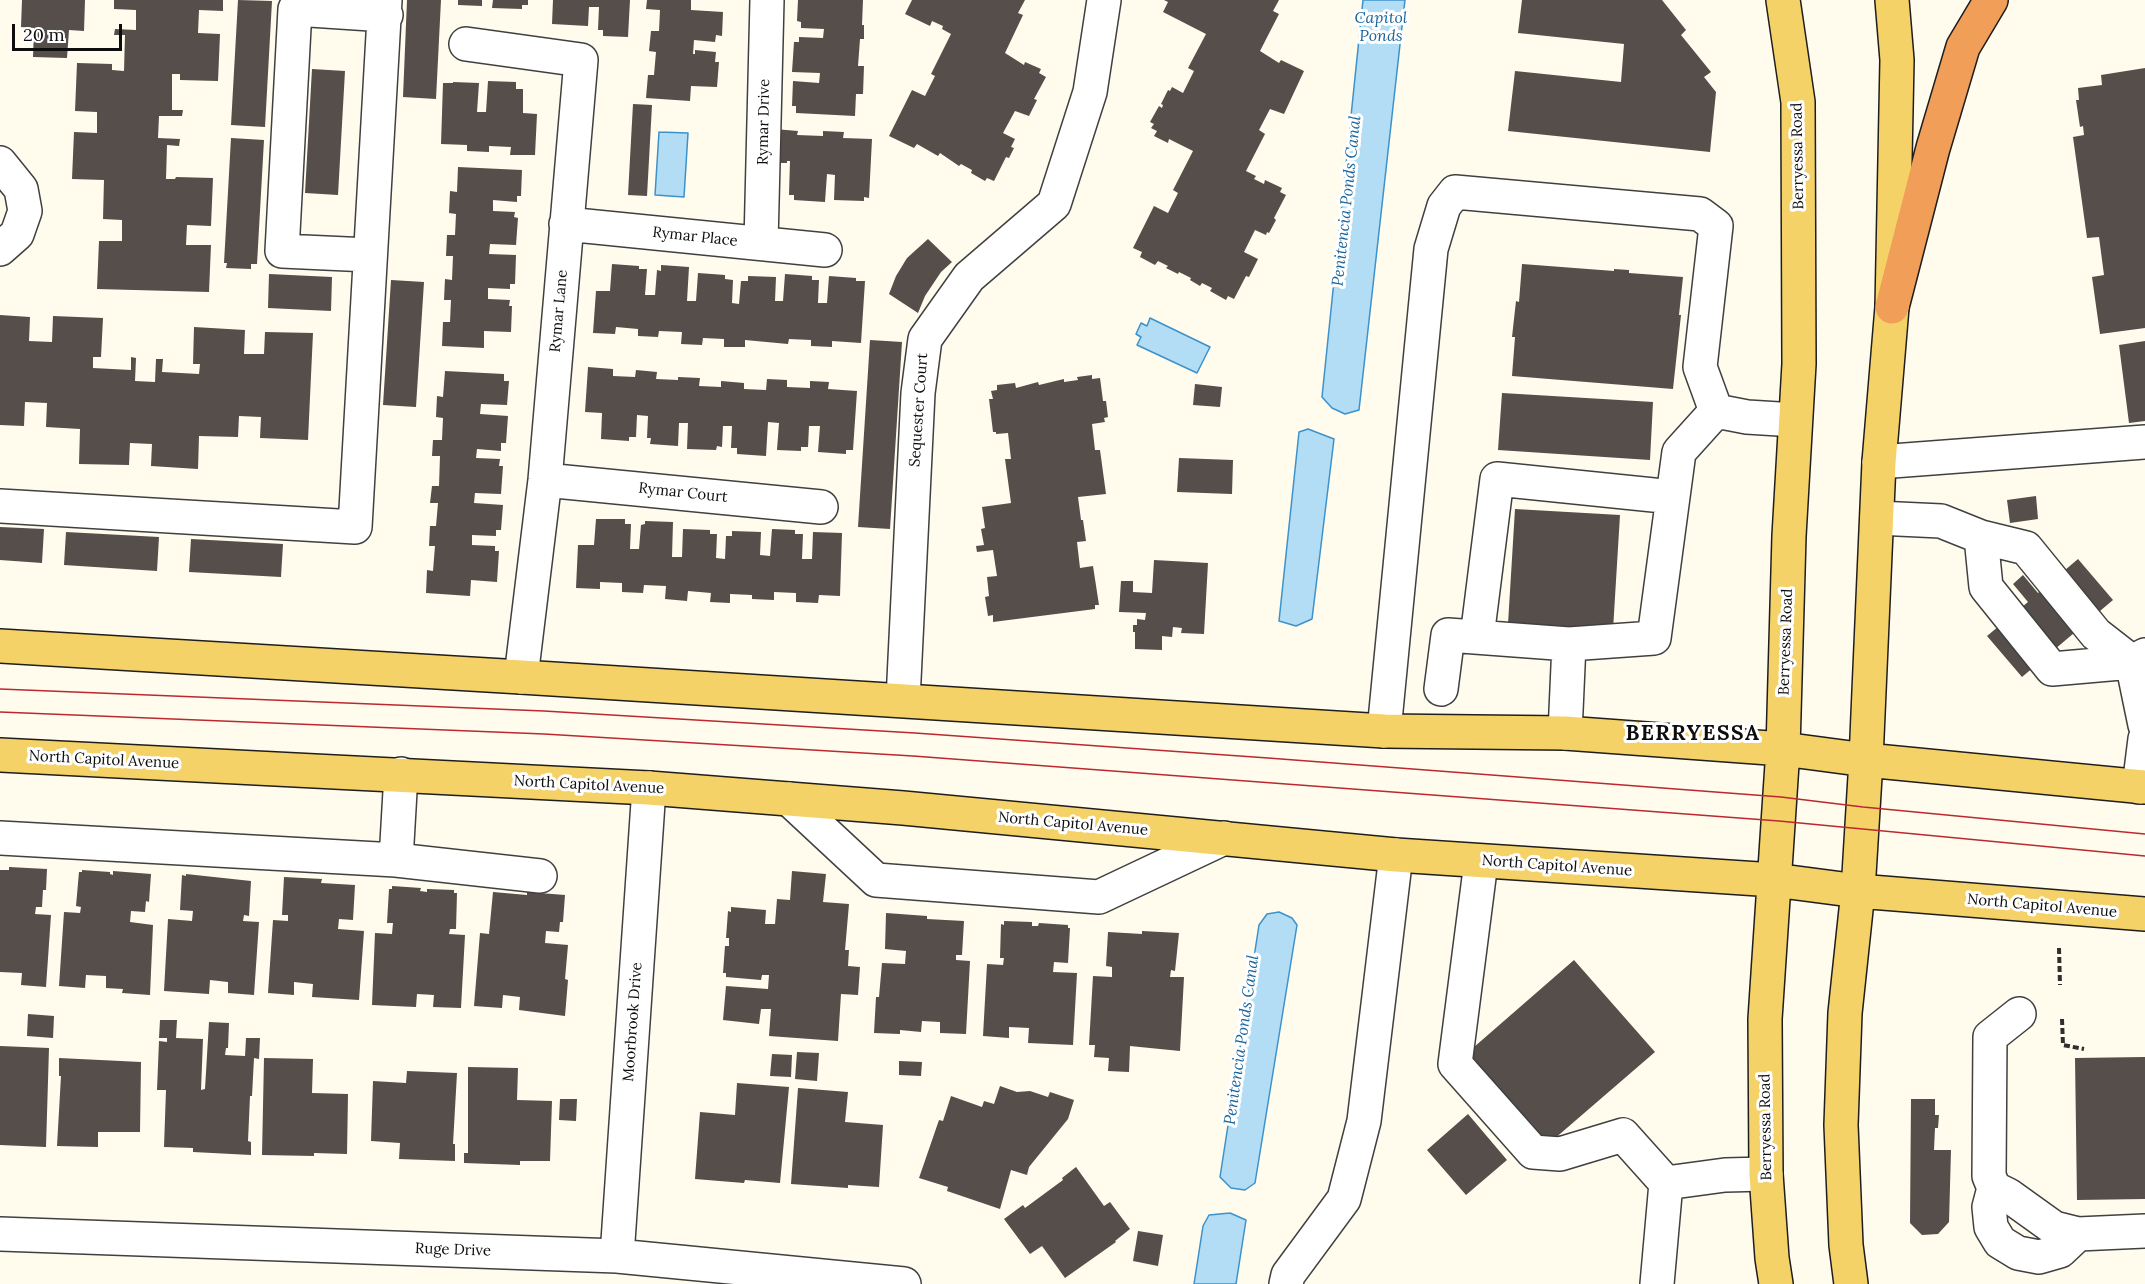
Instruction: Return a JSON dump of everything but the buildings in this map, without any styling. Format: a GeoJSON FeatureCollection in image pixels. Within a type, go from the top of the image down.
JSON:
{"type":"FeatureCollection","features":[{"type":"Feature","properties":{"kind":"highway"},"geometry":{"type":"LineString","coordinates":[[1892,307],[1933,148],[1963,47],[1991,0]]}},
{"type":"Feature","properties":{"kind":"main road","name":"Berryessa Road"},"geometry":{"type":"LineString","coordinates":[[1776,1284],[1766,1174],[1765,1019],[1783,749],[1789,536],[1799,364],[1798,102],[1783,0]]}},
{"type":"Feature","properties":{"kind":"main road"},"geometry":{"type":"LineString","coordinates":[[1851,1284],[1846,1245],[1841,1125],[1845,1012],[1858,891],[1866,760],[1879,462],[1892,307],[1897,60],[1892,0]]}},
{"type":"Feature","properties":{"kind":"main road"},"geometry":{"type":"LineString","coordinates":[[0,646],[521,676],[1384,731],[1565,733],[1783,749],[1866,760],[2142,787]]}},
{"type":"Feature","properties":{"kind":"main road","name":"North Capitol Avenue"},"geometry":{"type":"LineString","coordinates":[[0,755],[649,788],[915,809],[1396,855],[1774,880],[1858,891],[2145,915]]}},
{"type":"Feature","properties":{"kind":"street","name":"Rymar Drive"},"geometry":{"type":"LineString","coordinates":[[761,243],[767,0]]}},
{"type":"Feature","properties":{"kind":"street","name":"Sequester Court"},"geometry":{"type":"LineString","coordinates":[[903,700],[918,393],[925,339],[969,277],[1054,204],[1090,92],[1104,0]]}},
{"type":"Feature","properties":{"kind":"street"},"geometry":{"type":"LineString","coordinates":[[0,506],[355,526],[385,7],[295,9],[282,251],[369,255]]}},
{"type":"Feature","properties":{"kind":"street","name":"Rymar Lane"},"geometry":{"type":"LineString","coordinates":[[466,44],[581,60],[545,480],[521,676]]}},
{"type":"Feature","properties":{"kind":"street"},"geometry":{"type":"LineString","coordinates":[[0,163],[21,189],[25,211],[17,234],[0,249]]}},
{"type":"Feature","properties":{"kind":"street"},"geometry":{"type":"LineString","coordinates":[[1384,731],[1431,249],[1444,206],[1455,192],[1700,214],[1716,226],[1700,368],[1716,411]]}},
{"type":"Feature","properties":{"kind":"street","name":"Rymar Place"},"geometry":{"type":"LineString","coordinates":[[566,224],[825,250]]}},
{"type":"Feature","properties":{"kind":"street"},"geometry":{"type":"LineString","coordinates":[[1716,411],[1747,417],[1795,420]]}},
{"type":"Feature","properties":{"kind":"street"},"geometry":{"type":"LineString","coordinates":[[1441,689],[1448,635],[1569,644],[1654,638],[1679,452],[1716,411]]}},
{"type":"Feature","properties":{"kind":"street"},"geometry":{"type":"LineString","coordinates":[[1879,462],[2145,442]]}},
{"type":"Feature","properties":{"kind":"street"},"geometry":{"type":"LineString","coordinates":[[1477,637],[1497,479],[1673,497]]}},
{"type":"Feature","properties":{"kind":"street","name":"Rymar Court"},"geometry":{"type":"LineString","coordinates":[[545,480],[822,507]]}},
{"type":"Feature","properties":{"kind":"street"},"geometry":{"type":"LineString","coordinates":[[1876,518],[1941,520],[1981,537],[2026,548],[2096,634],[2138,658]]}},
{"type":"Feature","properties":{"kind":"street"},"geometry":{"type":"LineString","coordinates":[[1981,537],[1986,587],[2052,669],[2138,658]]}},
{"type":"Feature","properties":{"kind":"street"},"geometry":{"type":"LineString","coordinates":[[1565,733],[1569,644]]}},
{"type":"Feature","properties":{"kind":"street"},"geometry":{"type":"LineString","coordinates":[[2138,658],[2145,725]]}},
{"type":"Feature","properties":{"kind":"street"},"geometry":{"type":"LineString","coordinates":[[2142,787],[2145,739]]}},
{"type":"Feature","properties":{"kind":"street"},"geometry":{"type":"LineString","coordinates":[[396,860],[401,774]]}},
{"type":"Feature","properties":{"kind":"street","name":"Moorbrook Drive"},"geometry":{"type":"LineString","coordinates":[[617,1256],[649,788]]}},
{"type":"Feature","properties":{"kind":"street"},"geometry":{"type":"LineString","coordinates":[[789,799],[876,880],[1099,897],[1224,838]]}},
{"type":"Feature","properties":{"kind":"street"},"geometry":{"type":"LineString","coordinates":[[0,838],[396,860],[540,876]]}},
{"type":"Feature","properties":{"kind":"street"},"geometry":{"type":"LineString","coordinates":[[1286,1284],[1288,1275],[1344,1199],[1361,1132],[1377,1022],[1396,855]]}},
{"type":"Feature","properties":{"kind":"street"},"geometry":{"type":"LineString","coordinates":[[1480,862],[1455,1064],[1533,1152],[1560,1154],[1623,1135],[1666,1183],[1657,1284]]}},
{"type":"Feature","properties":{"kind":"street"},"geometry":{"type":"LineString","coordinates":[[2019,1014],[1990,1037],[1989,1176],[1994,1188],[2054,1227],[2078,1234],[2145,1231]]}},
{"type":"Feature","properties":{"kind":"street"},"geometry":{"type":"LineString","coordinates":[[1666,1183],[1725,1175],[1766,1174]]}},
{"type":"Feature","properties":{"kind":"street","name":"Ruge Drive"},"geometry":{"type":"LineString","coordinates":[[0,1234],[617,1256],[904,1284]]}},
{"type":"Feature","properties":{"kind":"path"},"geometry":{"type":"LineString","coordinates":[[2059,948],[2060,985]]}},
{"type":"Feature","properties":{"kind":"path"},"geometry":{"type":"LineString","coordinates":[[2062,1019],[2063,1045],[2084,1049]]}},
{"type":"Feature","properties":{"kind":"water","name":"Capitol Ponds"},"geometry":{"type":"Polygon","coordinates":[[[1363,0],[1405,0],[1359,410],[1345,414],[1332,408],[1322,397],[1363,0]]]}},
{"type":"Feature","properties":{"kind":"water"},"geometry":{"type":"Polygon","coordinates":[[[659,132],[688,133],[684,197],[655,195],[659,132]]]}},
{"type":"Feature","properties":{"kind":"water"},"geometry":{"type":"Polygon","coordinates":[[[1150,318],[1210,347],[1197,373],[1137,345],[1141,337],[1136,334],[1141,323],[1147,326],[1150,318]]]}},
{"type":"Feature","properties":{"kind":"water"},"geometry":{"type":"Polygon","coordinates":[[[1308,429],[1334,439],[1312,619],[1296,626],[1279,621],[1299,432],[1308,429]]]}},
{"type":"Feature","properties":{"kind":"water","name":"Penitencia Ponds Canal"},"geometry":{"type":"Polygon","coordinates":[[[1279,912],[1292,918],[1297,925],[1255,1183],[1245,1190],[1231,1188],[1220,1177],[1259,925],[1267,914],[1279,912]]]}},
{"type":"Feature","properties":{"kind":"water"},"geometry":{"type":"Polygon","coordinates":[[[1230,1213],[1246,1220],[1236,1284],[1194,1284],[1203,1226],[1209,1215],[1230,1213]]]}},
{"type":"Feature","properties":{"kind":"tram line"},"geometry":{"type":"LineString","coordinates":[[0,689],[544,711],[915,733],[1781,797],[2145,834]]}},
{"type":"Feature","properties":{"kind":"tram line"},"geometry":{"type":"LineString","coordinates":[[0,712],[544,734],[913,756],[1779,821],[2145,856]]}},
{"type":"Feature","properties":{"kind":"district","name":"BERRYESSA"},"geometry":{"type":"Point","coordinates":[1693,734]}}]}
